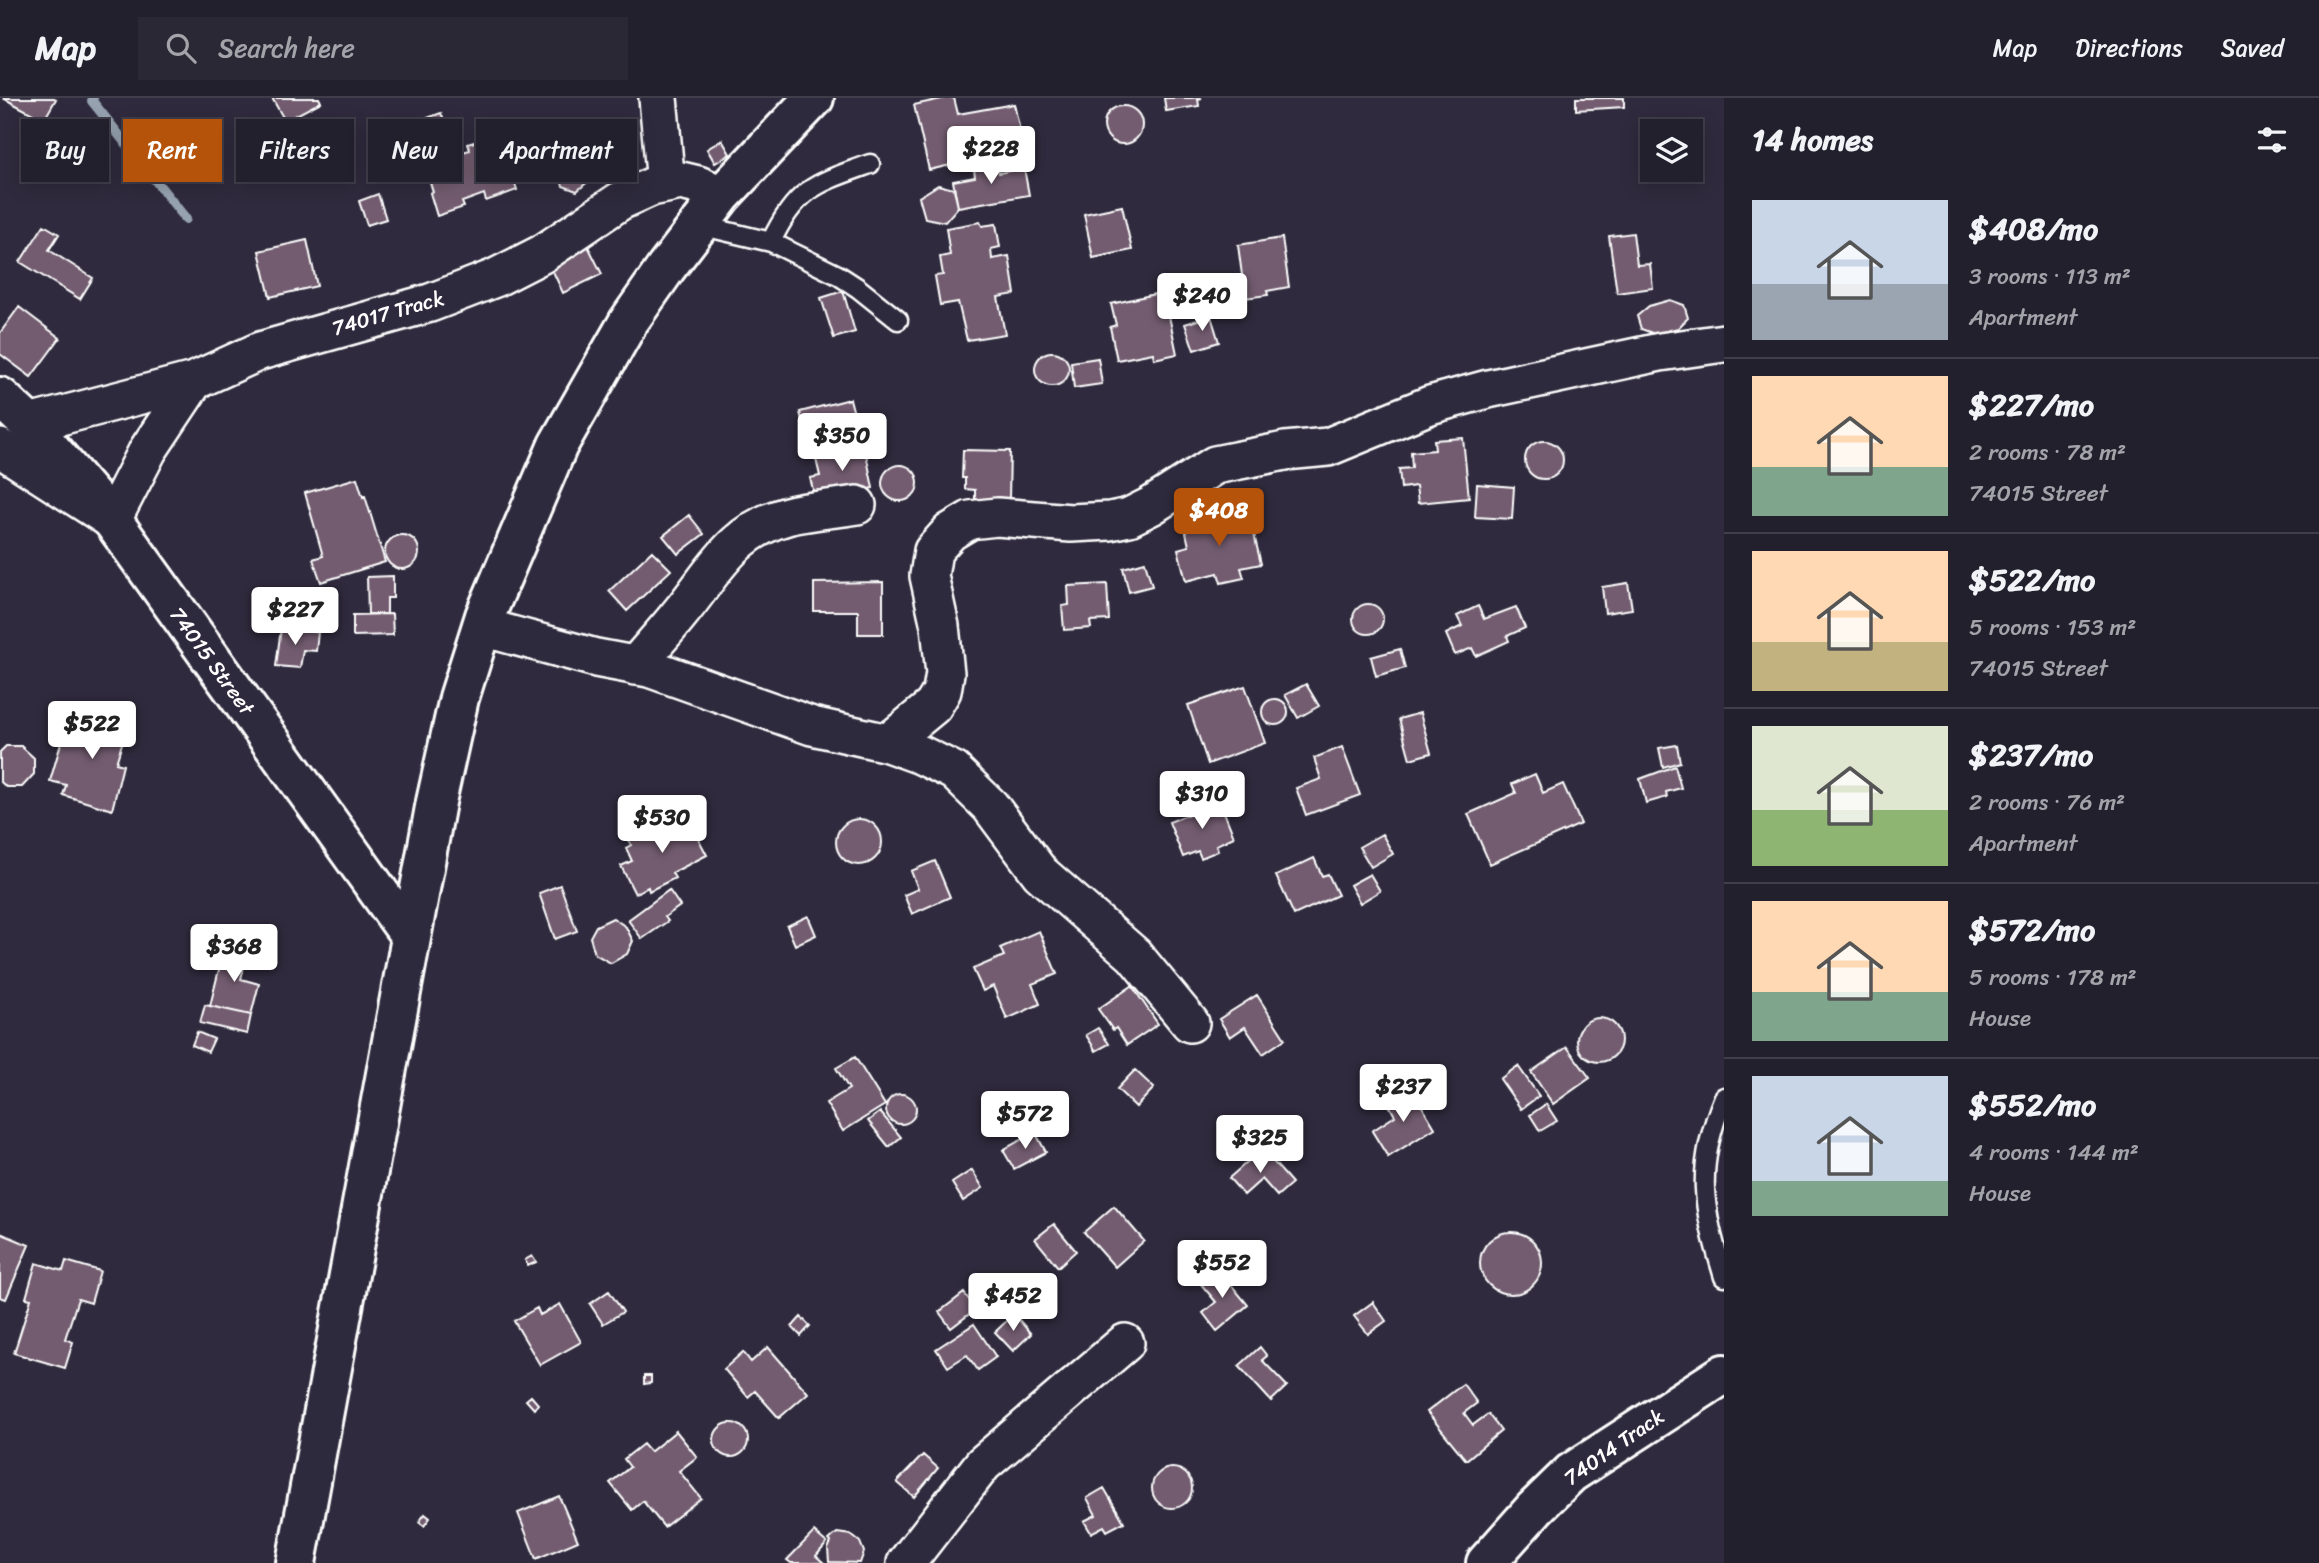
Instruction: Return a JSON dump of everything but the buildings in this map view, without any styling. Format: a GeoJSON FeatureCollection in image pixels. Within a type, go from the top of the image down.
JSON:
{"type":"FeatureCollection","features":[{"type":"Feature","properties":{"kind":"street"},"geometry":{"type":"LineString","coordinates":[[658,98],[666,184]]}},
{"type":"Feature","properties":{"kind":"street"},"geometry":{"type":"LineString","coordinates":[[296,1563],[436,803],[459,698],[482,627],[558,446],[629,321],[722,195],[814,98]]}},
{"type":"Feature","properties":{"kind":"street","name":"74017 Track"},"geometry":{"type":"LineString","coordinates":[[29,424],[194,381],[261,351],[430,303],[495,278],[542,254],[620,201],[651,187],[681,181],[722,195]]}},
{"type":"Feature","properties":{"kind":"street"},"geometry":{"type":"LineString","coordinates":[[888,743],[933,706],[942,691],[945,673],[940,626],[929,576],[933,551],[950,532],[970,520],[997,517],[1071,523],[1129,517],[1152,506],[1215,465],[1284,451],[1328,447],[1430,405],[1488,389],[1660,352],[1724,343]]}},
{"type":"Feature","properties":{"kind":"street"},"geometry":{"type":"LineString","coordinates":[[0,448],[112,520],[148,450],[194,381]]}},
{"type":"Feature","properties":{"kind":"street","name":"74015 Street"},"geometry":{"type":"LineString","coordinates":[[0,397],[29,424],[112,520],[411,937]]}},
{"type":"Feature","properties":{"kind":"street"},"geometry":{"type":"LineString","coordinates":[[635,666],[682,611],[716,563],[735,543],[765,525],[787,516],[857,505]]}},
{"type":"Feature","properties":{"kind":"street"},"geometry":{"type":"LineString","coordinates":[[482,627],[635,666],[718,691],[812,726],[888,743],[954,771],[990,806],[1040,873],[1134,955],[1190,1023]]}},
{"type":"Feature","properties":{"kind":"street"},"geometry":{"type":"LineString","coordinates":[[906,1563],[983,1464],[1125,1343]]}},
{"type":"Feature","properties":{"kind":"street","name":"74014 Track"},"geometry":{"type":"LineString","coordinates":[[1486,1563],[1535,1508],[1571,1473],[1724,1374]]}},
{"type":"Feature","properties":{"kind":"lane"},"geometry":{"type":"LineString","coordinates":[[771,242],[782,219],[795,201],[814,187],[870,164]]}},
{"type":"Feature","properties":{"kind":"lane"},"geometry":{"type":"LineString","coordinates":[[699,225],[771,242],[838,275],[898,320]]}},
{"type":"Feature","properties":{"kind":"lane"},"geometry":{"type":"LineString","coordinates":[[1724,1097],[1716,1116],[1704,1172],[1706,1212],[1724,1277]]}},
{"type":"Feature","properties":{"kind":"waterway"},"geometry":{"type":"LineString","coordinates":[[93,98],[92,101],[186,219]]}}]}
